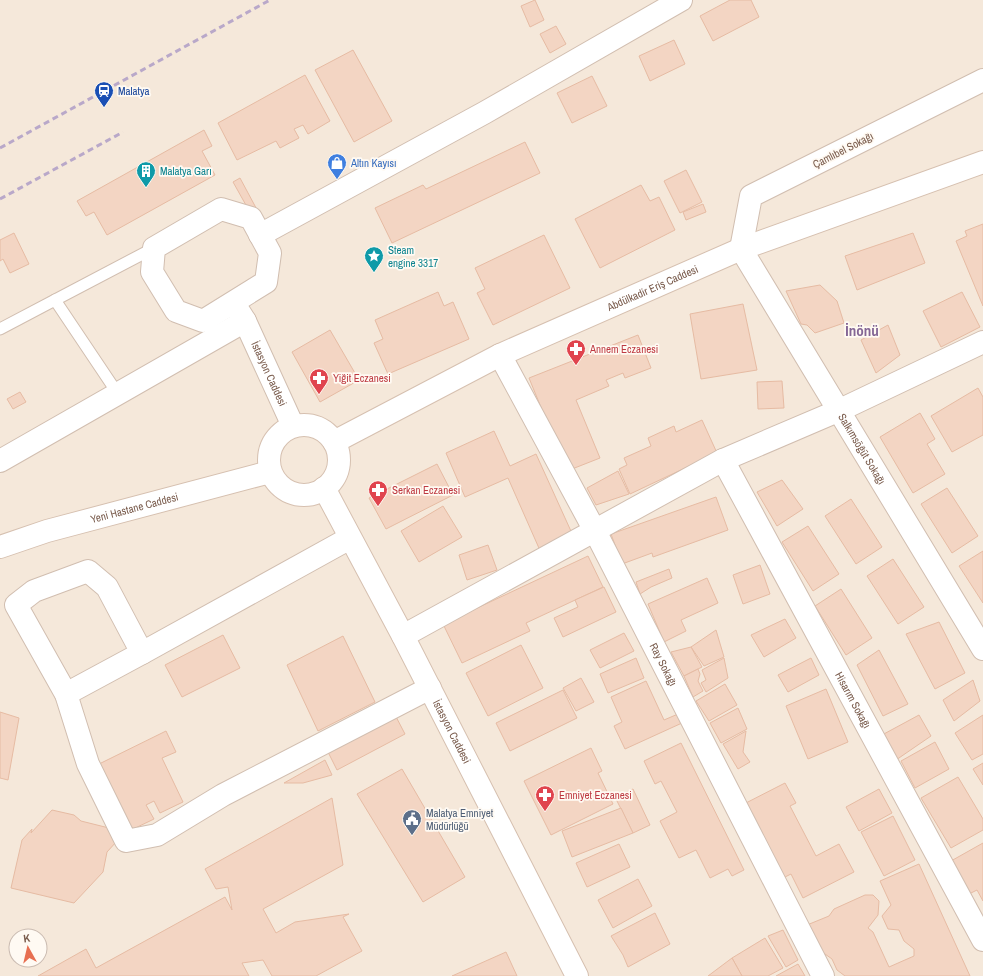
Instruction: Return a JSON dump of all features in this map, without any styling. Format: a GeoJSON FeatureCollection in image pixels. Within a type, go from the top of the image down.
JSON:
{"type":"FeatureCollection","features":[{"type":"Feature","properties":{"kind":"street"},"geometry":{"type":"LineString","coordinates":[[260,235],[484,112],[681,0]]}},
{"type":"Feature","properties":{"kind":"street","name":"Çamlıbel Sokağı"},"geometry":{"type":"LineString","coordinates":[[742,249],[751,196],[983,80]]}},
{"type":"Feature","properties":{"kind":"street","name":"Abdülkadir Eriş Caddesi"},"geometry":{"type":"LineString","coordinates":[[334,442],[500,355],[742,249],[983,162]]}},
{"type":"Feature","properties":{"kind":"street"},"geometry":{"type":"LineString","coordinates":[[221,209],[251,218],[260,235],[270,253],[266,282],[203,321],[176,311],[152,272],[154,248],[221,209]]}},
{"type":"Feature","properties":{"kind":"street","name":"Salkımsöğüt Sokağı"},"geometry":{"type":"LineString","coordinates":[[742,249],[983,649]]}},
{"type":"Feature","properties":{"kind":"street","name":"İstasyon Caddesi"},"geometry":{"type":"LineString","coordinates":[[233,302],[245,321],[293,426]]}},
{"type":"Feature","properties":{"kind":"street"},"geometry":{"type":"LineString","coordinates":[[0,461],[245,321]]}},
{"type":"Feature","properties":{"kind":"street"},"geometry":{"type":"LineString","coordinates":[[403,636],[723,460],[840,410],[983,342]]}},
{"type":"Feature","properties":{"kind":"street","name":"Ray Sokağı"},"geometry":{"type":"LineString","coordinates":[[500,355],[595,531],[823,976]]}},
{"type":"Feature","properties":{"kind":"street"},"geometry":{"type":"LineString","coordinates":[[305,425],[317,427],[327,433],[334,442],[338,453],[339,465],[335,476],[318,492],[307,495],[296,494],[285,490],[276,482],[270,472],[268,461],[272,445],[283,431],[293,426],[305,425]]}},
{"type":"Feature","properties":{"kind":"street","name":"Hisarım Sokağı"},"geometry":{"type":"LineString","coordinates":[[723,460],[983,940]]}},
{"type":"Feature","properties":{"kind":"street","name":"Yeni Hastane Caddesi"},"geometry":{"type":"LineString","coordinates":[[0,547],[47,531],[270,472]]}},
{"type":"Feature","properties":{"kind":"street","name":"İstasyon Caddesi"},"geometry":{"type":"LineString","coordinates":[[324,488],[430,688],[576,976]]}},
{"type":"Feature","properties":{"kind":"street"},"geometry":{"type":"LineString","coordinates":[[66,694],[350,538]]}},
{"type":"Feature","properties":{"kind":"street"},"geometry":{"type":"LineString","coordinates":[[142,653],[107,587],[88,571],[34,591],[16,606],[66,694],[88,764],[126,841],[156,835],[223,795],[430,688]]}},
{"type":"Feature","properties":{"kind":"lane"},"geometry":{"type":"LineString","coordinates":[[0,329],[154,248]]}},
{"type":"Feature","properties":{"kind":"lane"},"geometry":{"type":"LineString","coordinates":[[55,300],[118,394]]}},
{"type":"Feature","properties":{"kind":"shaded area"},"geometry":{"type":"Polygon","coordinates":[[[0,0],[983,0],[983,976],[0,976],[0,0]]]}},
{"type":"Feature","properties":{"kind":"building"},"geometry":{"type":"Polygon","coordinates":[[[535,0],[544,20],[530,27],[521,6],[535,0]]]}},
{"type":"Feature","properties":{"kind":"building"},"geometry":{"type":"Polygon","coordinates":[[[730,0],[751,0],[759,17],[713,41],[700,16],[730,0]]]}},
{"type":"Feature","properties":{"kind":"building"},"geometry":{"type":"Polygon","coordinates":[[[556,26],[566,44],[550,53],[540,34],[556,26]]]}},
{"type":"Feature","properties":{"kind":"building"},"geometry":{"type":"Polygon","coordinates":[[[674,40],[685,64],[650,81],[639,56],[674,40]]]}},
{"type":"Feature","properties":{"kind":"building"},"geometry":{"type":"Polygon","coordinates":[[[353,50],[392,121],[354,142],[315,70],[353,50]]]}},
{"type":"Feature","properties":{"kind":"building"},"geometry":{"type":"Polygon","coordinates":[[[305,75],[330,121],[308,134],[303,125],[294,129],[299,138],[280,148],[276,141],[237,160],[218,123],[305,75]]]}},
{"type":"Feature","properties":{"kind":"building"},"geometry":{"type":"Polygon","coordinates":[[[592,76],[607,106],[572,123],[557,93],[592,76]]]}},
{"type":"Feature","properties":{"kind":"building","name":"Malatya Garı"},"geometry":{"type":"Polygon","coordinates":[[[204,130],[212,146],[202,151],[215,175],[107,235],[94,212],[86,216],[77,201],[204,130]]]}},
{"type":"Feature","properties":{"kind":"building"},"geometry":{"type":"Polygon","coordinates":[[[525,142],[540,173],[392,243],[375,208],[423,185],[426,189],[525,142]]]}},
{"type":"Feature","properties":{"kind":"building"},"geometry":{"type":"Polygon","coordinates":[[[686,170],[702,202],[680,213],[664,181],[686,170]]]}},
{"type":"Feature","properties":{"kind":"building"},"geometry":{"type":"Polygon","coordinates":[[[240,178],[262,219],[256,223],[233,182],[240,178]]]}},
{"type":"Feature","properties":{"kind":"building"},"geometry":{"type":"Polygon","coordinates":[[[641,185],[650,201],[659,197],[675,230],[600,268],[575,219],[641,185]]]}},
{"type":"Feature","properties":{"kind":"building"},"geometry":{"type":"Polygon","coordinates":[[[703,204],[706,212],[686,220],[683,212],[703,204]]]}},
{"type":"Feature","properties":{"kind":"building"},"geometry":{"type":"Polygon","coordinates":[[[983,224],[983,306],[956,241],[967,236],[965,231],[983,224]]]}},
{"type":"Feature","properties":{"kind":"building"},"geometry":{"type":"Polygon","coordinates":[[[14,233],[29,264],[10,273],[3,259],[0,261],[0,240],[14,233]]]}},
{"type":"Feature","properties":{"kind":"building"},"geometry":{"type":"Polygon","coordinates":[[[913,233],[925,263],[857,290],[845,256],[913,233]]]}},
{"type":"Feature","properties":{"kind":"building"},"geometry":{"type":"Polygon","coordinates":[[[544,235],[570,288],[493,325],[477,293],[485,289],[475,268],[544,235]]]}},
{"type":"Feature","properties":{"kind":"building"},"geometry":{"type":"Polygon","coordinates":[[[820,285],[837,301],[844,323],[815,333],[807,325],[801,324],[786,291],[820,285]]]}},
{"type":"Feature","properties":{"kind":"building"},"geometry":{"type":"Polygon","coordinates":[[[438,292],[444,306],[453,302],[469,339],[388,374],[374,343],[383,339],[375,320],[438,292]]]}},
{"type":"Feature","properties":{"kind":"building"},"geometry":{"type":"Polygon","coordinates":[[[962,292],[980,327],[941,347],[923,311],[962,292]]]}},
{"type":"Feature","properties":{"kind":"building"},"geometry":{"type":"Polygon","coordinates":[[[743,304],[757,370],[701,379],[690,314],[743,304]]]}},
{"type":"Feature","properties":{"kind":"building"},"geometry":{"type":"Polygon","coordinates":[[[888,325],[900,355],[876,373],[861,340],[888,325]]]}},
{"type":"Feature","properties":{"kind":"building"},"geometry":{"type":"Polygon","coordinates":[[[330,330],[359,380],[320,402],[292,352],[330,330]]]}},
{"type":"Feature","properties":{"kind":"building"},"geometry":{"type":"Polygon","coordinates":[[[638,335],[651,368],[625,378],[623,373],[606,380],[609,386],[576,400],[600,458],[567,471],[529,378],[638,335]]]}},
{"type":"Feature","properties":{"kind":"building"},"geometry":{"type":"Polygon","coordinates":[[[782,381],[784,408],[758,409],[757,382],[782,381]]]}},
{"type":"Feature","properties":{"kind":"building"},"geometry":{"type":"Polygon","coordinates":[[[978,388],[983,397],[983,435],[952,452],[931,416],[978,388]]]}},
{"type":"Feature","properties":{"kind":"building"},"geometry":{"type":"Polygon","coordinates":[[[20,392],[26,402],[13,409],[7,399],[20,392]]]}},
{"type":"Feature","properties":{"kind":"building"},"geometry":{"type":"Polygon","coordinates":[[[920,413],[935,439],[927,444],[945,474],[913,493],[880,437],[920,413]]]}},
{"type":"Feature","properties":{"kind":"building"},"geometry":{"type":"Polygon","coordinates":[[[702,420],[717,453],[630,494],[619,469],[627,465],[624,458],[651,446],[648,438],[674,426],[676,432],[702,420]]]}},
{"type":"Feature","properties":{"kind":"building"},"geometry":{"type":"Polygon","coordinates":[[[494,431],[510,466],[536,454],[575,540],[542,555],[508,478],[465,497],[446,453],[494,431]]]}},
{"type":"Feature","properties":{"kind":"building"},"geometry":{"type":"Polygon","coordinates":[[[437,464],[453,495],[386,529],[369,498],[437,464]]]}},
{"type":"Feature","properties":{"kind":"building"},"geometry":{"type":"Polygon","coordinates":[[[618,471],[629,494],[596,505],[587,488],[618,471]]]}},
{"type":"Feature","properties":{"kind":"building"},"geometry":{"type":"Polygon","coordinates":[[[782,480],[803,509],[777,526],[757,492],[782,480]]]}},
{"type":"Feature","properties":{"kind":"building"},"geometry":{"type":"Polygon","coordinates":[[[947,488],[978,536],[952,553],[921,504],[947,488]]]}},
{"type":"Feature","properties":{"kind":"building"},"geometry":{"type":"Polygon","coordinates":[[[716,497],[728,530],[653,557],[652,553],[622,564],[611,534],[716,497]]]}},
{"type":"Feature","properties":{"kind":"building"},"geometry":{"type":"Polygon","coordinates":[[[851,499],[882,547],[856,564],[825,516],[851,499]]]}},
{"type":"Feature","properties":{"kind":"building"},"geometry":{"type":"Polygon","coordinates":[[[443,506],[462,537],[419,562],[401,531],[443,506]]]}},
{"type":"Feature","properties":{"kind":"building"},"geometry":{"type":"Polygon","coordinates":[[[808,526],[839,574],[813,591],[782,542],[808,526]]]}},
{"type":"Feature","properties":{"kind":"building"},"geometry":{"type":"Polygon","coordinates":[[[488,545],[497,570],[467,580],[459,555],[488,545]]]}},
{"type":"Feature","properties":{"kind":"building"},"geometry":{"type":"Polygon","coordinates":[[[983,551],[983,603],[959,566],[983,551]]]}},
{"type":"Feature","properties":{"kind":"building"},"geometry":{"type":"Polygon","coordinates":[[[588,556],[603,587],[526,623],[530,631],[462,663],[443,624],[588,556]]]}},
{"type":"Feature","properties":{"kind":"building"},"geometry":{"type":"Polygon","coordinates":[[[893,559],[924,607],[898,624],[867,576],[893,559]]]}},
{"type":"Feature","properties":{"kind":"building"},"geometry":{"type":"Polygon","coordinates":[[[760,565],[770,594],[743,604],[733,575],[760,565]]]}},
{"type":"Feature","properties":{"kind":"building"},"geometry":{"type":"Polygon","coordinates":[[[669,569],[672,578],[651,587],[640,594],[636,582],[669,569]]]}},
{"type":"Feature","properties":{"kind":"building"},"geometry":{"type":"Polygon","coordinates":[[[707,578],[718,603],[681,620],[686,631],[664,642],[648,604],[707,578]]]}},
{"type":"Feature","properties":{"kind":"building"},"geometry":{"type":"Polygon","coordinates":[[[604,587],[616,612],[563,637],[554,618],[578,607],[575,600],[604,587]]]}},
{"type":"Feature","properties":{"kind":"building"},"geometry":{"type":"Polygon","coordinates":[[[841,589],[872,638],[846,655],[815,606],[841,589]]]}},
{"type":"Feature","properties":{"kind":"building"},"geometry":{"type":"Polygon","coordinates":[[[785,619],[796,638],[764,657],[751,635],[785,619]]]}},
{"type":"Feature","properties":{"kind":"building"},"geometry":{"type":"Polygon","coordinates":[[[939,622],[965,673],[935,689],[906,634],[939,622]]]}},
{"type":"Feature","properties":{"kind":"building"},"geometry":{"type":"Polygon","coordinates":[[[716,630],[724,657],[704,666],[691,647],[716,630]]]}},
{"type":"Feature","properties":{"kind":"building"},"geometry":{"type":"Polygon","coordinates":[[[624,633],[634,651],[600,668],[590,650],[624,633]]]}},
{"type":"Feature","properties":{"kind":"building"},"geometry":{"type":"Polygon","coordinates":[[[223,635],[240,668],[182,697],[165,665],[223,635]]]}},
{"type":"Feature","properties":{"kind":"building"},"geometry":{"type":"Polygon","coordinates":[[[343,636],[375,702],[318,731],[287,665],[343,636]]]}},
{"type":"Feature","properties":{"kind":"building"},"geometry":{"type":"Polygon","coordinates":[[[521,645],[543,688],[488,716],[466,673],[521,645]]]}},
{"type":"Feature","properties":{"kind":"building"},"geometry":{"type":"Polygon","coordinates":[[[691,647],[702,667],[684,676],[671,652],[691,647]]]}},
{"type":"Feature","properties":{"kind":"building"},"geometry":{"type":"Polygon","coordinates":[[[879,650],[908,704],[883,716],[857,665],[879,650]]]}},
{"type":"Feature","properties":{"kind":"building"},"geometry":{"type":"Polygon","coordinates":[[[636,658],[644,678],[608,693],[600,674],[636,658]]]}},
{"type":"Feature","properties":{"kind":"building"},"geometry":{"type":"Polygon","coordinates":[[[724,658],[728,678],[706,692],[701,683],[706,680],[702,670],[724,658]]]}},
{"type":"Feature","properties":{"kind":"building"},"geometry":{"type":"Polygon","coordinates":[[[811,658],[819,675],[788,692],[778,675],[811,658]]]}},
{"type":"Feature","properties":{"kind":"building"},"geometry":{"type":"Polygon","coordinates":[[[698,669],[700,674],[698,681],[703,691],[693,697],[684,676],[698,669]]]}},
{"type":"Feature","properties":{"kind":"building"},"geometry":{"type":"Polygon","coordinates":[[[581,678],[594,702],[576,711],[563,688],[581,678]]]}},
{"type":"Feature","properties":{"kind":"building"},"geometry":{"type":"Polygon","coordinates":[[[973,680],[980,701],[954,721],[943,700],[973,680]]]}},
{"type":"Feature","properties":{"kind":"building"},"geometry":{"type":"Polygon","coordinates":[[[646,681],[664,720],[678,714],[682,723],[625,749],[614,726],[622,722],[611,697],[646,681]]]}},
{"type":"Feature","properties":{"kind":"building"},"geometry":{"type":"Polygon","coordinates":[[[725,684],[737,705],[709,721],[696,701],[725,684]]]}},
{"type":"Feature","properties":{"kind":"building"},"geometry":{"type":"Polygon","coordinates":[[[826,689],[848,742],[808,759],[786,706],[826,689]]]}},
{"type":"Feature","properties":{"kind":"building"},"geometry":{"type":"Polygon","coordinates":[[[563,690],[577,718],[510,751],[496,723],[563,690]]]}},
{"type":"Feature","properties":{"kind":"building"},"geometry":{"type":"Polygon","coordinates":[[[738,708],[747,729],[721,743],[710,723],[738,708]]]}},
{"type":"Feature","properties":{"kind":"building"},"geometry":{"type":"Polygon","coordinates":[[[393,711],[405,734],[337,770],[325,746],[393,711]]]}},
{"type":"Feature","properties":{"kind":"building"},"geometry":{"type":"Polygon","coordinates":[[[0,712],[19,718],[8,780],[0,778],[0,712]]]}},
{"type":"Feature","properties":{"kind":"building"},"geometry":{"type":"Polygon","coordinates":[[[919,715],[931,736],[896,760],[882,735],[919,715]]]}},
{"type":"Feature","properties":{"kind":"building"},"geometry":{"type":"Polygon","coordinates":[[[983,715],[983,754],[972,760],[955,733],[983,715]]]}},
{"type":"Feature","properties":{"kind":"building"},"geometry":{"type":"Polygon","coordinates":[[[166,731],[176,752],[162,758],[183,802],[160,813],[154,801],[146,805],[154,819],[127,832],[95,766],[166,731]]]}},
{"type":"Feature","properties":{"kind":"building"},"geometry":{"type":"Polygon","coordinates":[[[746,731],[743,752],[750,762],[738,769],[723,744],[746,731]]]}},
{"type":"Feature","properties":{"kind":"building"},"geometry":{"type":"Polygon","coordinates":[[[935,742],[949,769],[915,788],[901,761],[935,742]]]}},
{"type":"Feature","properties":{"kind":"building"},"geometry":{"type":"Polygon","coordinates":[[[681,743],[744,870],[732,876],[728,869],[710,878],[696,850],[679,858],[660,821],[677,812],[661,781],[655,784],[644,761],[681,743]]]}},
{"type":"Feature","properties":{"kind":"building"},"geometry":{"type":"Polygon","coordinates":[[[591,748],[602,771],[598,773],[613,804],[551,835],[524,781],[591,748]]]}},
{"type":"Feature","properties":{"kind":"building"},"geometry":{"type":"Polygon","coordinates":[[[325,760],[332,775],[303,783],[284,783],[325,760]]]}},
{"type":"Feature","properties":{"kind":"building"},"geometry":{"type":"Polygon","coordinates":[[[983,763],[983,785],[973,769],[983,763]]]}},
{"type":"Feature","properties":{"kind":"building","name":"Malatya Emniyet Müdürlüğü"},"geometry":{"type":"Polygon","coordinates":[[[402,769],[465,877],[423,902],[357,794],[402,769]]]}},
{"type":"Feature","properties":{"kind":"building"},"geometry":{"type":"Polygon","coordinates":[[[958,777],[983,819],[983,830],[951,848],[921,798],[958,777]]]}},
{"type":"Feature","properties":{"kind":"building"},"geometry":{"type":"Polygon","coordinates":[[[785,783],[796,803],[790,806],[816,856],[839,844],[854,872],[803,898],[791,874],[781,879],[742,805],[785,783]]]}},
{"type":"Feature","properties":{"kind":"building"},"geometry":{"type":"Polygon","coordinates":[[[633,789],[650,825],[633,833],[615,797],[633,789]]]}},
{"type":"Feature","properties":{"kind":"building"},"geometry":{"type":"Polygon","coordinates":[[[879,789],[892,813],[859,831],[846,807],[879,789]]]}},
{"type":"Feature","properties":{"kind":"building"},"geometry":{"type":"Polygon","coordinates":[[[332,798],[343,865],[263,909],[276,933],[295,922],[349,914],[343,917],[362,951],[316,976],[272,976],[263,960],[242,963],[249,976],[38,976],[86,949],[96,968],[225,897],[232,910],[228,887],[216,889],[205,869],[332,798]]]}},
{"type":"Feature","properties":{"kind":"building"},"geometry":{"type":"Polygon","coordinates":[[[621,808],[633,833],[572,857],[562,831],[621,808]]]}},
{"type":"Feature","properties":{"kind":"building"},"geometry":{"type":"Polygon","coordinates":[[[52,810],[74,815],[81,821],[117,830],[117,841],[107,852],[103,872],[74,903],[11,888],[22,840],[32,829],[31,833],[52,810]]]}},
{"type":"Feature","properties":{"kind":"building"},"geometry":{"type":"Polygon","coordinates":[[[893,816],[915,860],[884,876],[861,832],[893,816]]]}},
{"type":"Feature","properties":{"kind":"building"},"geometry":{"type":"Polygon","coordinates":[[[983,843],[983,901],[977,890],[969,894],[951,861],[983,843]]]}},
{"type":"Feature","properties":{"kind":"building"},"geometry":{"type":"Polygon","coordinates":[[[619,844],[630,867],[587,887],[576,863],[619,844]]]}},
{"type":"Feature","properties":{"kind":"building"},"geometry":{"type":"Polygon","coordinates":[[[919,864],[970,976],[845,976],[837,970],[832,959],[818,949],[807,925],[829,916],[834,909],[865,895],[873,895],[879,901],[878,915],[868,928],[873,932],[889,967],[914,956],[914,949],[904,941],[899,930],[888,929],[882,916],[891,905],[880,881],[919,864]]]}},
{"type":"Feature","properties":{"kind":"building"},"geometry":{"type":"Polygon","coordinates":[[[638,879],[652,906],[613,928],[598,900],[638,879]]]}},
{"type":"Feature","properties":{"kind":"building"},"geometry":{"type":"Polygon","coordinates":[[[655,913],[670,944],[628,967],[623,955],[611,936],[655,913]]]}},
{"type":"Feature","properties":{"kind":"building"},"geometry":{"type":"Polygon","coordinates":[[[783,930],[798,960],[786,967],[768,936],[783,930]]]}},
{"type":"Feature","properties":{"kind":"building"},"geometry":{"type":"Polygon","coordinates":[[[765,938],[783,968],[768,976],[742,976],[732,958],[765,938]]]}},
{"type":"Feature","properties":{"kind":"building"},"geometry":{"type":"Polygon","coordinates":[[[506,952],[517,976],[452,976],[506,952]]]}},
{"type":"Feature","properties":{"kind":"building"},"geometry":{"type":"Polygon","coordinates":[[[732,958],[742,976],[708,976],[732,958]]]}},
{"type":"Feature","properties":{"kind":"building"},"geometry":{"type":"Polygon","coordinates":[[[798,964],[805,976],[776,976],[798,964]]]}},
{"type":"Feature","properties":{"kind":"railway"},"geometry":{"type":"LineString","coordinates":[[0,148],[270,0]]}},
{"type":"Feature","properties":{"kind":"railway"},"geometry":{"type":"LineString","coordinates":[[0,199],[123,132]]}},
{"type":"Feature","properties":{"kind":"place","name":"Malatya"},"geometry":{"type":"Point","coordinates":[104,108]}},
{"type":"Feature","properties":{"kind":"place","name":"Altın Kayısı"},"geometry":{"type":"Point","coordinates":[337,180]}},
{"type":"Feature","properties":{"kind":"place","name":"Malatya Garı"},"geometry":{"type":"Point","coordinates":[146,188]}},
{"type":"Feature","properties":{"kind":"place","name":"Steam engine 3317"},"geometry":{"type":"Point","coordinates":[374,273]}},
{"type":"Feature","properties":{"kind":"place","name":"Annem Eczanesi"},"geometry":{"type":"Point","coordinates":[576,366]}},
{"type":"Feature","properties":{"kind":"place","name":"Yiğit Eczanesi"},"geometry":{"type":"Point","coordinates":[319,395]}},
{"type":"Feature","properties":{"kind":"place","name":"Serkan Eczanesi"},"geometry":{"type":"Point","coordinates":[378,507]}},
{"type":"Feature","properties":{"kind":"place","name":"Emniyet Eczanesi"},"geometry":{"type":"Point","coordinates":[545,812]}},
{"type":"Feature","properties":{"kind":"place","name":"Malatya Emniyet Müdürlüğü"},"geometry":{"type":"Point","coordinates":[412,836]}},
{"type":"Feature","properties":{"kind":"district","name":"İnönü"},"geometry":{"type":"Point","coordinates":[862,331]}}]}
